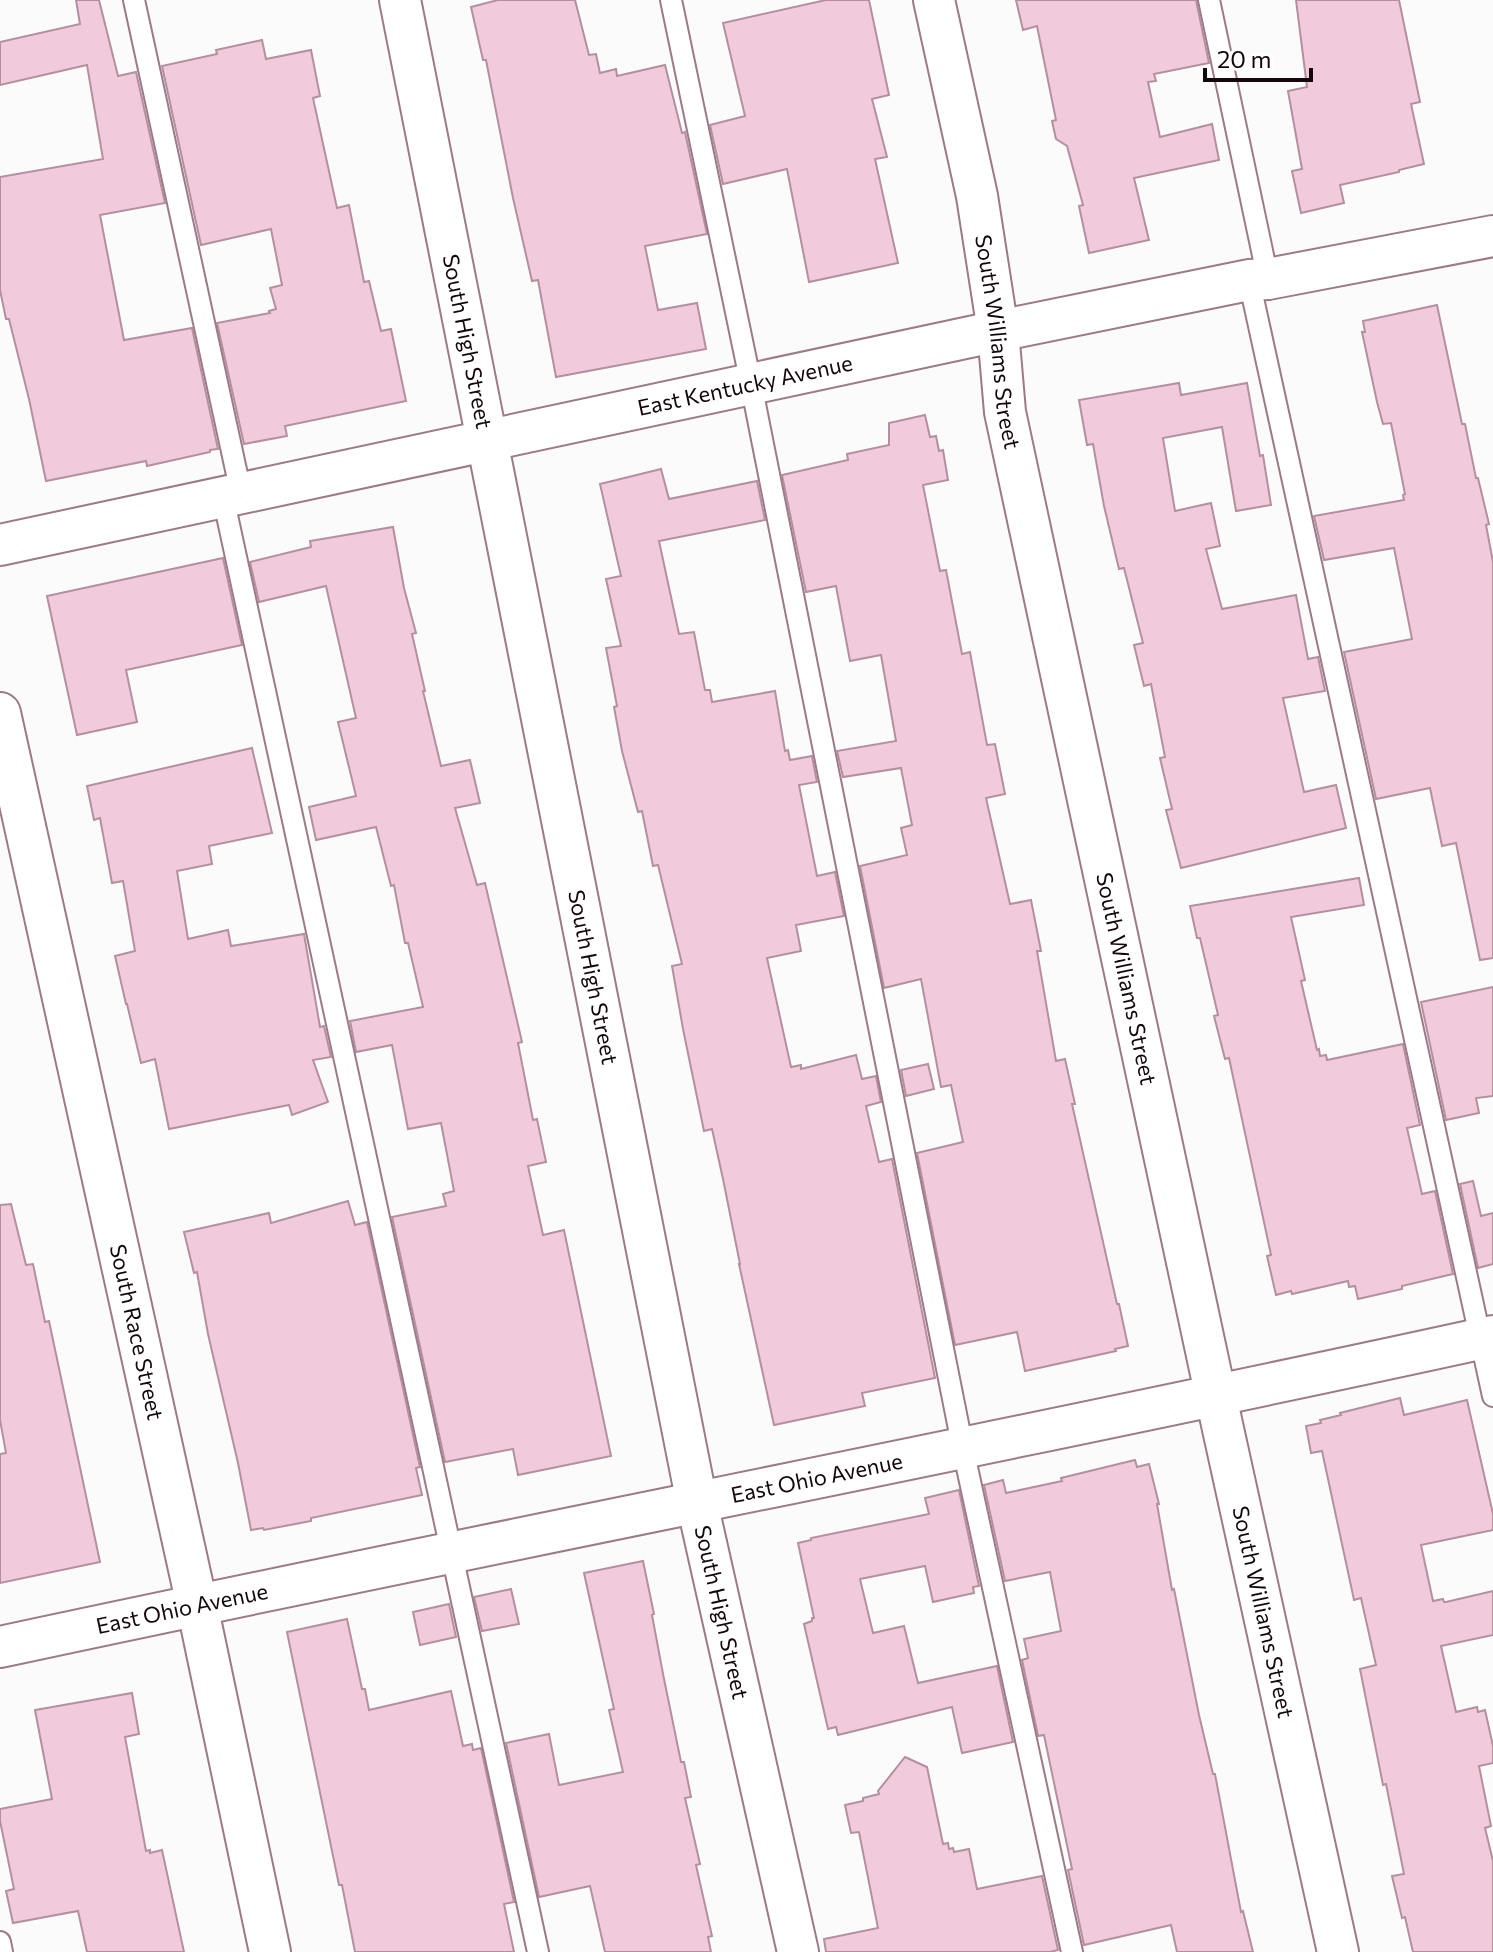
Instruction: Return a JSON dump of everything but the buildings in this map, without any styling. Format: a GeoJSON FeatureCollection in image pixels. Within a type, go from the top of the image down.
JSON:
{"type":"FeatureCollection","features":[{"type":"Feature","properties":{"kind":"street","name":"South High Street"},"geometry":{"type":"LineString","coordinates":[[400,0],[697,1503],[798,1952]]}},
{"type":"Feature","properties":{"kind":"street","name":"South Williams Street"},"geometry":{"type":"LineString","coordinates":[[934,0],[977,196],[998,331],[1005,412],[1338,1952]]}},
{"type":"Feature","properties":{"kind":"street","name":"East Kentucky Avenue"},"geometry":{"type":"LineString","coordinates":[[0,545],[998,331],[1493,236]]}},
{"type":"Feature","properties":{"kind":"street","name":"South Race Street"},"geometry":{"type":"LineString","coordinates":[[0,713],[197,1605],[270,1952]]}},
{"type":"Feature","properties":{"kind":"street","name":"East Ohio Avenue"},"geometry":{"type":"LineString","coordinates":[[0,1647],[1216,1397],[1487,1337]]}},
{"type":"Feature","properties":{"kind":"lane"},"geometry":{"type":"LineString","coordinates":[[134,0],[232,495],[538,1952]]}},
{"type":"Feature","properties":{"kind":"lane"},"geometry":{"type":"LineString","coordinates":[[671,0],[751,384],[963,1449],[1072,1952]]}},
{"type":"Feature","properties":{"kind":"lane"},"geometry":{"type":"LineString","coordinates":[[1209,0],[1259,280],[1487,1337],[1493,1396]]}},
{"type":"Feature","properties":{"kind":"lane"},"geometry":{"type":"LineString","coordinates":[[0,1942],[2,1952]]}}]}
